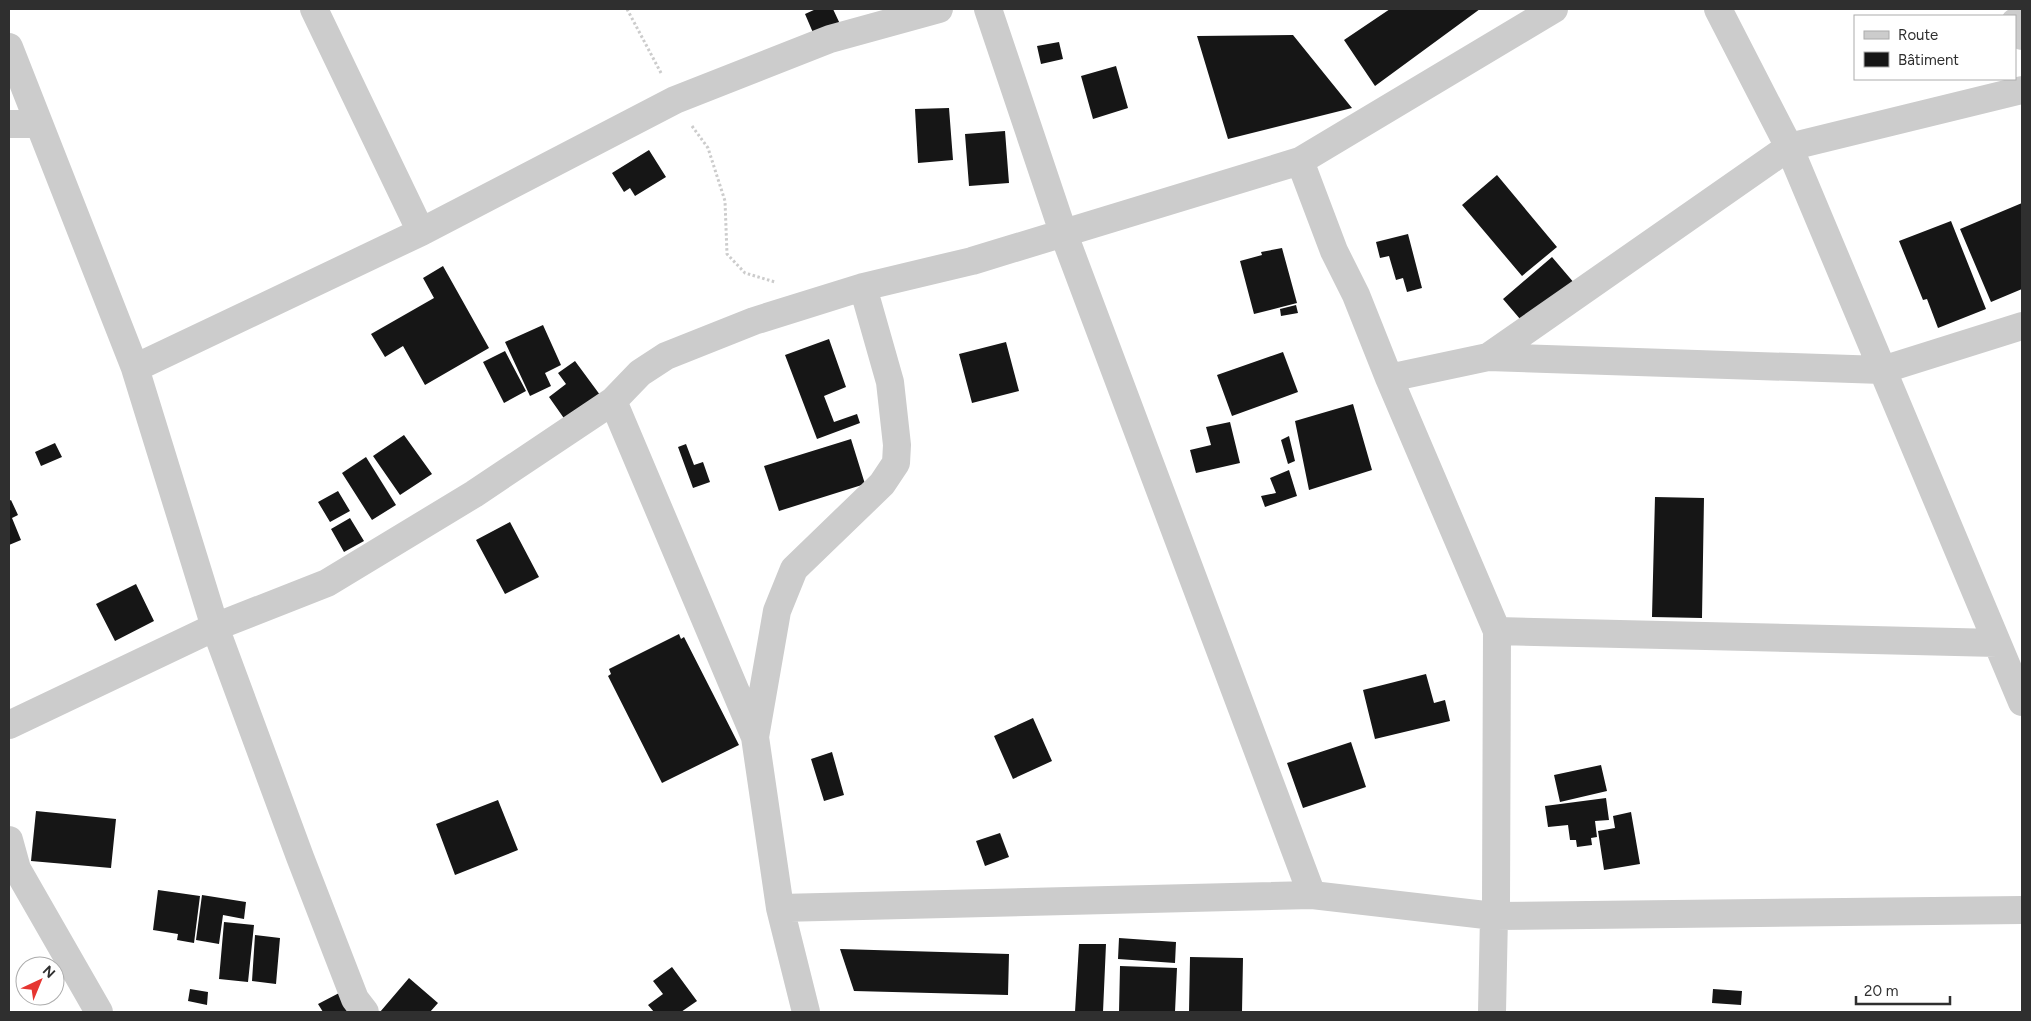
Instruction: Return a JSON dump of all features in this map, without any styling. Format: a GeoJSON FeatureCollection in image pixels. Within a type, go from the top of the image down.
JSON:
{"type":"FeatureCollection","features":[{"type":"Feature","properties":{"kind":"street"},"geometry":{"type":"LineString","coordinates":[[314,9],[421,232]]}},
{"type":"Feature","properties":{"kind":"street"},"geometry":{"type":"LineString","coordinates":[[135,368],[421,232],[675,100],[830,40],[939,9]]}},
{"type":"Feature","properties":{"kind":"street"},"geometry":{"type":"LineString","coordinates":[[988,9],[1063,232],[1312,895]]}},
{"type":"Feature","properties":{"kind":"street"},"geometry":{"type":"LineString","coordinates":[[9,725],[46,709],[215,626],[328,582],[474,494],[613,401],[640,373],[666,356],[754,322],[863,287],[972,261],[1300,161],[1554,9]]}},
{"type":"Feature","properties":{"kind":"street"},"geometry":{"type":"LineString","coordinates":[[1718,9],[1789,147],[2022,702]]}},
{"type":"Feature","properties":{"kind":"street"},"geometry":{"type":"LineString","coordinates":[[2016,24],[2022,36]]}},
{"type":"Feature","properties":{"kind":"street"},"geometry":{"type":"LineString","coordinates":[[9,47],[135,368],[215,626],[300,858],[355,999],[365,1012]]}},
{"type":"Feature","properties":{"kind":"street"},"geometry":{"type":"LineString","coordinates":[[1488,357],[1789,147],[2022,90]]}},
{"type":"Feature","properties":{"kind":"street"},"geometry":{"type":"LineString","coordinates":[[9,124],[40,124]]}},
{"type":"Feature","properties":{"kind":"street"},"geometry":{"type":"LineString","coordinates":[[1300,161],[1334,251],[1356,295],[1388,378],[1497,631],[1496,905],[1494,916],[1492,1012]]}},
{"type":"Feature","properties":{"kind":"street"},"geometry":{"type":"LineString","coordinates":[[755,737],[777,610],[794,569],[882,484],[896,463],[897,446],[890,382],[863,287]]}},
{"type":"Feature","properties":{"kind":"street"},"geometry":{"type":"LineString","coordinates":[[1388,378],[1488,357],[1882,370],[2022,326]]}},
{"type":"Feature","properties":{"kind":"street"},"geometry":{"type":"LineString","coordinates":[[613,401],[755,737],[780,908],[806,1012]]}},
{"type":"Feature","properties":{"kind":"street"},"geometry":{"type":"LineString","coordinates":[[1497,631],[1997,644]]}},
{"type":"Feature","properties":{"kind":"street"},"geometry":{"type":"LineString","coordinates":[[9,840],[17,869],[99,1012]]}},
{"type":"Feature","properties":{"kind":"street"},"geometry":{"type":"LineString","coordinates":[[780,908],[1312,895],[1494,916],[2022,910]]}},
{"type":"Feature","properties":{"kind":"path"},"geometry":{"type":"LineString","coordinates":[[627,9],[675,100],[708,148],[725,201],[727,254],[744,273],[780,283]]}},
{"type":"Feature","properties":{"kind":"building"},"geometry":{"type":"Polygon","coordinates":[[[816,9],[833,9],[840,24],[814,35],[805,14],[816,9]]]}},
{"type":"Feature","properties":{"kind":"building"},"geometry":{"type":"Polygon","coordinates":[[[1390,9],[1480,9],[1375,86],[1344,40],[1390,9]]]}},
{"type":"Feature","properties":{"kind":"building"},"geometry":{"type":"Polygon","coordinates":[[[1293,35],[1352,108],[1228,139],[1197,36],[1293,35]]]}},
{"type":"Feature","properties":{"kind":"building"},"geometry":{"type":"Polygon","coordinates":[[[1059,42],[1063,59],[1041,64],[1037,46],[1059,42]]]}},
{"type":"Feature","properties":{"kind":"building"},"geometry":{"type":"Polygon","coordinates":[[[1116,66],[1128,108],[1093,119],[1081,76],[1116,66]]]}},
{"type":"Feature","properties":{"kind":"building"},"geometry":{"type":"Polygon","coordinates":[[[949,108],[953,160],[918,163],[915,109],[949,108]]]}},
{"type":"Feature","properties":{"kind":"building"},"geometry":{"type":"Polygon","coordinates":[[[1005,131],[1009,183],[969,186],[965,134],[1005,131]]]}},
{"type":"Feature","properties":{"kind":"building"},"geometry":{"type":"Polygon","coordinates":[[[649,150],[666,177],[635,196],[630,188],[624,192],[612,173],[649,150]]]}},
{"type":"Feature","properties":{"kind":"building"},"geometry":{"type":"Polygon","coordinates":[[[1497,175],[1557,247],[1522,276],[1462,205],[1497,175]]]}},
{"type":"Feature","properties":{"kind":"building"},"geometry":{"type":"Polygon","coordinates":[[[2022,203],[2022,289],[1991,302],[1960,229],[2022,203]]]}},
{"type":"Feature","properties":{"kind":"building"},"geometry":{"type":"Polygon","coordinates":[[[1951,221],[1986,309],[1938,328],[1927,299],[1923,300],[1899,241],[1951,221]]]}},
{"type":"Feature","properties":{"kind":"building"},"geometry":{"type":"Polygon","coordinates":[[[1408,234],[1422,288],[1407,292],[1403,278],[1396,280],[1389,256],[1380,258],[1376,242],[1408,234]]]}},
{"type":"Feature","properties":{"kind":"building"},"geometry":{"type":"Polygon","coordinates":[[[1282,248],[1297,303],[1254,314],[1240,261],[1262,255],[1261,252],[1282,248]]]}},
{"type":"Feature","properties":{"kind":"building"},"geometry":{"type":"Polygon","coordinates":[[[1552,257],[1575,284],[1526,326],[1503,299],[1552,257]]]}},
{"type":"Feature","properties":{"kind":"building"},"geometry":{"type":"Polygon","coordinates":[[[443,266],[489,348],[425,385],[403,346],[385,357],[371,334],[434,298],[423,278],[443,266]]]}},
{"type":"Feature","properties":{"kind":"building"},"geometry":{"type":"Polygon","coordinates":[[[1296,305],[1298,313],[1281,316],[1280,309],[1296,305]]]}},
{"type":"Feature","properties":{"kind":"building"},"geometry":{"type":"Polygon","coordinates":[[[543,325],[561,365],[545,373],[551,386],[530,396],[505,342],[543,325]]]}},
{"type":"Feature","properties":{"kind":"building"},"geometry":{"type":"Polygon","coordinates":[[[829,339],[846,387],[824,396],[834,422],[857,414],[860,423],[817,439],[785,355],[829,339]]]}},
{"type":"Feature","properties":{"kind":"building"},"geometry":{"type":"Polygon","coordinates":[[[1006,342],[1019,391],[972,403],[959,354],[1006,342]]]}},
{"type":"Feature","properties":{"kind":"building"},"geometry":{"type":"Polygon","coordinates":[[[505,351],[526,391],[504,403],[483,362],[505,351]]]}},
{"type":"Feature","properties":{"kind":"building"},"geometry":{"type":"Polygon","coordinates":[[[1283,352],[1298,392],[1232,416],[1217,375],[1283,352]]]}},
{"type":"Feature","properties":{"kind":"building"},"geometry":{"type":"Polygon","coordinates":[[[575,361],[603,399],[568,424],[549,397],[566,384],[558,373],[575,361]]]}},
{"type":"Feature","properties":{"kind":"building"},"geometry":{"type":"Polygon","coordinates":[[[1353,404],[1372,470],[1309,490],[1295,421],[1353,404]]]}},
{"type":"Feature","properties":{"kind":"building"},"geometry":{"type":"Polygon","coordinates":[[[1230,422],[1240,463],[1196,473],[1190,450],[1211,445],[1206,427],[1230,422]]]}},
{"type":"Feature","properties":{"kind":"building"},"geometry":{"type":"Polygon","coordinates":[[[404,435],[432,474],[400,495],[373,456],[404,435]]]}},
{"type":"Feature","properties":{"kind":"building"},"geometry":{"type":"Polygon","coordinates":[[[1289,436],[1295,461],[1288,464],[1281,440],[1289,436]]]}},
{"type":"Feature","properties":{"kind":"building"},"geometry":{"type":"Polygon","coordinates":[[[851,439],[865,484],[779,511],[764,466],[851,439]]]}},
{"type":"Feature","properties":{"kind":"building"},"geometry":{"type":"Polygon","coordinates":[[[55,443],[62,457],[41,466],[35,452],[55,443]]]}},
{"type":"Feature","properties":{"kind":"building"},"geometry":{"type":"Polygon","coordinates":[[[686,444],[694,465],[703,462],[710,482],[693,488],[678,447],[686,444]]]}},
{"type":"Feature","properties":{"kind":"building"},"geometry":{"type":"Polygon","coordinates":[[[366,457],[396,505],[372,520],[342,473],[366,457]]]}},
{"type":"Feature","properties":{"kind":"building"},"geometry":{"type":"Polygon","coordinates":[[[1289,470],[1297,496],[1265,507],[1261,496],[1276,493],[1270,478],[1289,470]]]}},
{"type":"Feature","properties":{"kind":"building"},"geometry":{"type":"Polygon","coordinates":[[[338,491],[350,511],[330,522],[318,502],[338,491]]]}},
{"type":"Feature","properties":{"kind":"building"},"geometry":{"type":"Polygon","coordinates":[[[1655,497],[1704,498],[1702,618],[1652,617],[1655,497]]]}},
{"type":"Feature","properties":{"kind":"building"},"geometry":{"type":"Polygon","coordinates":[[[11,500],[18,515],[12,518],[21,540],[9,545],[9,501],[11,500]]]}},
{"type":"Feature","properties":{"kind":"building"},"geometry":{"type":"Polygon","coordinates":[[[350,518],[364,541],[344,552],[331,529],[350,518]]]}},
{"type":"Feature","properties":{"kind":"building"},"geometry":{"type":"Polygon","coordinates":[[[510,522],[539,577],[505,594],[476,540],[510,522]]]}},
{"type":"Feature","properties":{"kind":"building"},"geometry":{"type":"Polygon","coordinates":[[[136,584],[154,621],[115,641],[96,604],[136,584]]]}},
{"type":"Feature","properties":{"kind":"building"},"geometry":{"type":"Polygon","coordinates":[[[679,634],[681,639],[684,637],[739,745],[662,783],[608,676],[611,674],[609,669],[679,634]]]}},
{"type":"Feature","properties":{"kind":"building"},"geometry":{"type":"Polygon","coordinates":[[[1426,674],[1434,703],[1445,700],[1450,721],[1375,739],[1363,690],[1426,674]]]}},
{"type":"Feature","properties":{"kind":"building"},"geometry":{"type":"Polygon","coordinates":[[[1033,718],[1052,761],[1013,779],[994,736],[1033,718]]]}},
{"type":"Feature","properties":{"kind":"building"},"geometry":{"type":"Polygon","coordinates":[[[1351,742],[1366,787],[1303,808],[1287,763],[1351,742]]]}},
{"type":"Feature","properties":{"kind":"building"},"geometry":{"type":"Polygon","coordinates":[[[832,752],[844,795],[824,801],[811,759],[832,752]]]}},
{"type":"Feature","properties":{"kind":"building"},"geometry":{"type":"Polygon","coordinates":[[[1601,765],[1607,791],[1560,802],[1554,775],[1601,765]]]}},
{"type":"Feature","properties":{"kind":"building"},"geometry":{"type":"Polygon","coordinates":[[[1606,798],[1609,820],[1595,821],[1597,837],[1591,838],[1592,845],[1577,847],[1576,840],[1570,840],[1568,825],[1548,827],[1545,806],[1606,798]]]}},
{"type":"Feature","properties":{"kind":"building"},"geometry":{"type":"Polygon","coordinates":[[[498,800],[518,850],[455,875],[436,824],[498,800]]]}},
{"type":"Feature","properties":{"kind":"building"},"geometry":{"type":"Polygon","coordinates":[[[36,811],[116,819],[111,868],[31,861],[36,811]]]}},
{"type":"Feature","properties":{"kind":"building"},"geometry":{"type":"Polygon","coordinates":[[[1631,812],[1640,864],[1604,870],[1598,831],[1615,828],[1613,816],[1631,812]]]}},
{"type":"Feature","properties":{"kind":"building"},"geometry":{"type":"Polygon","coordinates":[[[1000,833],[1009,857],[985,866],[976,841],[1000,833]]]}},
{"type":"Feature","properties":{"kind":"building"},"geometry":{"type":"Polygon","coordinates":[[[158,890],[200,896],[194,943],[177,940],[178,934],[153,930],[158,890]]]}},
{"type":"Feature","properties":{"kind":"building"},"geometry":{"type":"Polygon","coordinates":[[[202,895],[246,902],[244,919],[223,915],[219,944],[196,940],[202,895]]]}},
{"type":"Feature","properties":{"kind":"building"},"geometry":{"type":"Polygon","coordinates":[[[224,922],[254,925],[248,982],[219,979],[224,922]]]}},
{"type":"Feature","properties":{"kind":"building"},"geometry":{"type":"Polygon","coordinates":[[[255,935],[280,938],[276,984],[252,981],[255,935]]]}},
{"type":"Feature","properties":{"kind":"building"},"geometry":{"type":"Polygon","coordinates":[[[1119,938],[1176,942],[1175,963],[1118,959],[1119,938]]]}},
{"type":"Feature","properties":{"kind":"building"},"geometry":{"type":"Polygon","coordinates":[[[1079,944],[1106,944],[1103,1012],[1075,1012],[1079,944]]]}},
{"type":"Feature","properties":{"kind":"building"},"geometry":{"type":"Polygon","coordinates":[[[840,949],[1009,954],[1008,995],[854,991],[840,949]]]}},
{"type":"Feature","properties":{"kind":"building"},"geometry":{"type":"Polygon","coordinates":[[[1190,957],[1243,958],[1242,1012],[1189,1012],[1190,957]]]}},
{"type":"Feature","properties":{"kind":"building"},"geometry":{"type":"Polygon","coordinates":[[[1120,966],[1177,968],[1175,1012],[1119,1012],[1120,966]]]}},
{"type":"Feature","properties":{"kind":"building"},"geometry":{"type":"Polygon","coordinates":[[[672,967],[697,1001],[681,1012],[654,1012],[648,1005],[663,994],[653,981],[672,967]]]}},
{"type":"Feature","properties":{"kind":"building"},"geometry":{"type":"Polygon","coordinates":[[[409,978],[438,1003],[430,1012],[380,1012],[409,978]]]}},
{"type":"Feature","properties":{"kind":"building"},"geometry":{"type":"Polygon","coordinates":[[[190,989],[208,992],[207,1005],[188,1001],[190,989]]]}},
{"type":"Feature","properties":{"kind":"building"},"geometry":{"type":"Polygon","coordinates":[[[1713,989],[1742,991],[1741,1005],[1712,1003],[1713,989]]]}},
{"type":"Feature","properties":{"kind":"building"},"geometry":{"type":"Polygon","coordinates":[[[341,992],[351,1010],[347,1012],[323,1012],[318,1004],[341,992]]]}}]}
